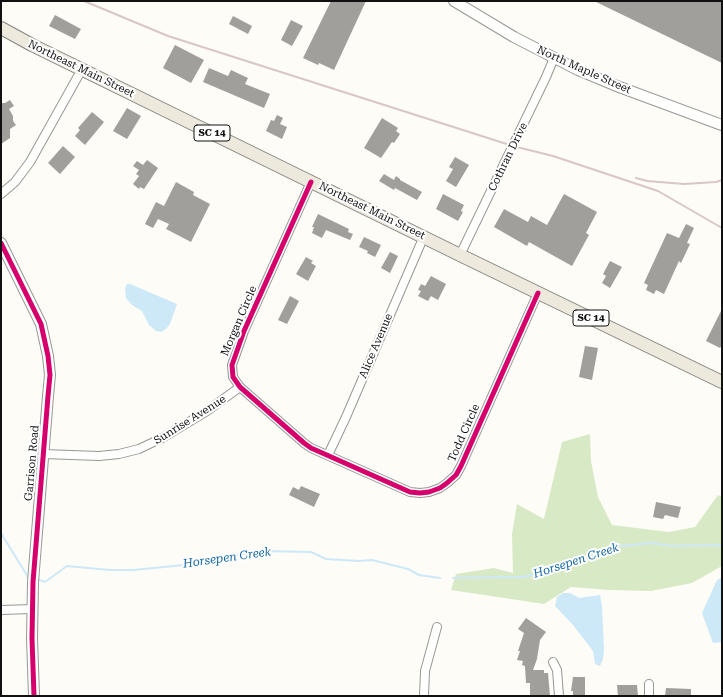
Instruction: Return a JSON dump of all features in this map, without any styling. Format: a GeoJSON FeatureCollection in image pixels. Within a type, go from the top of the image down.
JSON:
{"type":"FeatureCollection","features":[{"type":"Feature","properties":{"kind":"main road","name":"Northeast Main Street"},"geometry":{"type":"LineString","coordinates":[[1,28],[32,45],[311,182],[722,382]]}},
{"type":"Feature","properties":{"kind":"street","name":"North Maple Street"},"geometry":{"type":"LineString","coordinates":[[454,1],[497,28],[554,58],[614,85],[722,125]]}},
{"type":"Feature","properties":{"kind":"street","name":"Cothran Drive"},"geometry":{"type":"LineString","coordinates":[[460,255],[540,91],[554,58]]}},
{"type":"Feature","properties":{"kind":"street"},"geometry":{"type":"LineString","coordinates":[[1,194],[15,182],[30,162],[82,69]]}},
{"type":"Feature","properties":{"kind":"street","name":"Morgan Circle"},"geometry":{"type":"LineString","coordinates":[[311,182],[244,331],[233,358],[232,365],[233,377],[240,387],[304,444],[328,455]]}},
{"type":"Feature","properties":{"kind":"street","name":"Alice Avenue"},"geometry":{"type":"LineString","coordinates":[[328,455],[346,417],[424,236]]}},
{"type":"Feature","properties":{"kind":"street","name":"Garrison Road"},"geometry":{"type":"LineString","coordinates":[[1,242],[36,312],[45,338],[50,376],[35,547],[32,609],[34,696]]}},
{"type":"Feature","properties":{"kind":"street","name":"Todd Circle"},"geometry":{"type":"LineString","coordinates":[[328,455],[410,492],[429,492],[440,488],[447,483],[456,475],[461,466],[538,293]]}},
{"type":"Feature","properties":{"kind":"street","name":"Sunrise Avenue"},"geometry":{"type":"LineString","coordinates":[[43,454],[100,456],[119,454],[139,449],[164,438],[207,411],[240,387]]}},
{"type":"Feature","properties":{"kind":"street"},"geometry":{"type":"LineString","coordinates":[[1,610],[32,609]]}},
{"type":"Feature","properties":{"kind":"street"},"geometry":{"type":"LineString","coordinates":[[424,696],[425,671],[437,627]]}},
{"type":"Feature","properties":{"kind":"street"},"geometry":{"type":"LineString","coordinates":[[554,662],[557,670],[559,696]]}},
{"type":"Feature","properties":{"kind":"street"},"geometry":{"type":"LineString","coordinates":[[649,684],[649,696]]}},
{"type":"Feature","properties":{"kind":"green space"},"geometry":{"type":"Polygon","coordinates":[[[590,434],[591,461],[598,497],[612,525],[669,532],[695,527],[718,495],[722,497],[722,566],[692,583],[651,591],[571,587],[544,604],[451,590],[456,574],[494,568],[513,573],[512,534],[517,504],[544,519],[562,442],[590,434]]]}},
{"type":"Feature","properties":{"kind":"water"},"geometry":{"type":"Polygon","coordinates":[[[127,284],[177,304],[170,324],[166,329],[161,332],[156,331],[149,325],[142,311],[132,305],[126,298],[125,288],[127,284]]]}},
{"type":"Feature","properties":{"kind":"water"},"geometry":{"type":"Polygon","coordinates":[[[722,577],[722,642],[713,643],[702,613],[717,580],[722,577]]]}},
{"type":"Feature","properties":{"kind":"water"},"geometry":{"type":"Polygon","coordinates":[[[563,593],[570,593],[579,598],[600,595],[604,650],[603,659],[600,666],[595,664],[593,651],[573,625],[555,606],[557,597],[563,593]]]}},
{"type":"Feature","properties":{"kind":"building"},"geometry":{"type":"Polygon","coordinates":[[[331,1],[366,1],[334,70],[303,58],[331,1]]]}},
{"type":"Feature","properties":{"kind":"building"},"geometry":{"type":"Polygon","coordinates":[[[594,1],[722,1],[722,63],[594,1]]]}},
{"type":"Feature","properties":{"kind":"building"},"geometry":{"type":"Polygon","coordinates":[[[55,15],[81,29],[75,39],[49,26],[55,15]]]}},
{"type":"Feature","properties":{"kind":"building"},"geometry":{"type":"Polygon","coordinates":[[[233,16],[252,26],[248,34],[229,24],[233,16]]]}},
{"type":"Feature","properties":{"kind":"building"},"geometry":{"type":"Polygon","coordinates":[[[291,20],[303,26],[292,46],[281,40],[291,20]]]}},
{"type":"Feature","properties":{"kind":"building"},"geometry":{"type":"Polygon","coordinates":[[[175,45],[204,60],[191,83],[163,68],[175,45]]]}},
{"type":"Feature","properties":{"kind":"building"},"geometry":{"type":"Polygon","coordinates":[[[209,68],[228,76],[231,70],[248,78],[245,84],[270,94],[264,108],[203,82],[209,68]]]}},
{"type":"Feature","properties":{"kind":"building"},"geometry":{"type":"Polygon","coordinates":[[[10,100],[14,106],[9,109],[16,125],[10,129],[10,138],[1,144],[1,103],[5,103],[10,100]]]}},
{"type":"Feature","properties":{"kind":"building"},"geometry":{"type":"Polygon","coordinates":[[[127,108],[141,116],[127,139],[113,131],[127,108]]]}},
{"type":"Feature","properties":{"kind":"building"},"geometry":{"type":"Polygon","coordinates":[[[92,112],[104,122],[85,145],[75,136],[80,130],[78,128],[92,112]]]}},
{"type":"Feature","properties":{"kind":"building"},"geometry":{"type":"Polygon","coordinates":[[[277,115],[283,118],[280,124],[287,127],[282,139],[266,131],[271,120],[274,121],[277,115]]]}},
{"type":"Feature","properties":{"kind":"building"},"geometry":{"type":"Polygon","coordinates":[[[382,118],[398,128],[396,131],[400,134],[394,143],[392,142],[381,158],[364,148],[382,118]]]}},
{"type":"Feature","properties":{"kind":"building"},"geometry":{"type":"Polygon","coordinates":[[[63,146],[75,157],[60,174],[48,163],[63,146]]]}},
{"type":"Feature","properties":{"kind":"building"},"geometry":{"type":"Polygon","coordinates":[[[455,157],[469,165],[456,187],[446,181],[453,169],[449,167],[455,157]]]}},
{"type":"Feature","properties":{"kind":"building"},"geometry":{"type":"Polygon","coordinates":[[[147,160],[158,168],[144,189],[140,187],[139,189],[133,184],[139,176],[136,174],[139,170],[133,166],[137,161],[143,165],[147,160]]]}},
{"type":"Feature","properties":{"kind":"building"},"geometry":{"type":"Polygon","coordinates":[[[384,174],[394,180],[396,176],[400,180],[422,192],[417,200],[395,188],[394,190],[379,181],[384,174]]]}},
{"type":"Feature","properties":{"kind":"building"},"geometry":{"type":"Polygon","coordinates":[[[176,182],[194,192],[193,195],[210,204],[191,242],[166,229],[169,224],[158,219],[153,228],[145,224],[156,202],[164,206],[176,182]]]}},
{"type":"Feature","properties":{"kind":"building"},"geometry":{"type":"Polygon","coordinates":[[[443,194],[464,205],[461,211],[463,212],[458,221],[436,209],[443,194]]]}},
{"type":"Feature","properties":{"kind":"building"},"geometry":{"type":"Polygon","coordinates":[[[564,194],[597,212],[586,233],[589,235],[572,266],[529,242],[527,246],[494,227],[504,209],[528,222],[531,216],[547,225],[564,194]]]}},
{"type":"Feature","properties":{"kind":"building"},"geometry":{"type":"Polygon","coordinates":[[[318,214],[349,229],[348,232],[353,234],[350,240],[326,230],[322,238],[312,233],[314,227],[312,227],[318,214]]]}},
{"type":"Feature","properties":{"kind":"building"},"geometry":{"type":"Polygon","coordinates":[[[686,224],[694,228],[687,243],[690,244],[681,263],[679,261],[664,294],[656,290],[654,294],[646,290],[648,285],[644,283],[667,233],[679,238],[686,224]]]}},
{"type":"Feature","properties":{"kind":"building"},"geometry":{"type":"Polygon","coordinates":[[[364,237],[381,245],[375,257],[367,253],[368,251],[359,247],[364,237]]]}},
{"type":"Feature","properties":{"kind":"building"},"geometry":{"type":"Polygon","coordinates":[[[390,252],[398,256],[390,273],[381,268],[390,252]]]}},
{"type":"Feature","properties":{"kind":"building"},"geometry":{"type":"Polygon","coordinates":[[[306,257],[313,261],[311,263],[316,266],[308,281],[296,274],[306,257]]]}},
{"type":"Feature","properties":{"kind":"building"},"geometry":{"type":"Polygon","coordinates":[[[610,261],[622,267],[610,288],[602,283],[606,276],[603,274],[610,261]]]}},
{"type":"Feature","properties":{"kind":"building"},"geometry":{"type":"Polygon","coordinates":[[[431,276],[446,284],[438,300],[431,296],[428,301],[418,296],[421,291],[418,290],[421,284],[425,286],[431,276]]]}},
{"type":"Feature","properties":{"kind":"building"},"geometry":{"type":"Polygon","coordinates":[[[290,296],[299,301],[287,324],[278,320],[290,296]]]}},
{"type":"Feature","properties":{"kind":"building"},"geometry":{"type":"Polygon","coordinates":[[[722,309],[722,345],[720,348],[706,341],[722,309]]]}},
{"type":"Feature","properties":{"kind":"building"},"geometry":{"type":"Polygon","coordinates":[[[585,346],[598,348],[592,380],[579,377],[585,346]]]}},
{"type":"Feature","properties":{"kind":"building"},"geometry":{"type":"Polygon","coordinates":[[[301,486],[320,494],[314,507],[289,495],[293,487],[299,490],[301,486]]]}},
{"type":"Feature","properties":{"kind":"building"},"geometry":{"type":"Polygon","coordinates":[[[656,502],[681,507],[678,518],[665,515],[663,519],[653,517],[656,502]]]}},
{"type":"Feature","properties":{"kind":"building"},"geometry":{"type":"Polygon","coordinates":[[[526,618],[546,632],[540,640],[537,659],[533,670],[544,670],[544,673],[548,673],[550,696],[530,696],[530,683],[526,683],[525,666],[522,665],[523,661],[517,660],[520,651],[518,651],[524,633],[518,629],[526,618]]]}},
{"type":"Feature","properties":{"kind":"building"},"geometry":{"type":"Polygon","coordinates":[[[573,677],[585,677],[585,696],[573,696],[573,691],[571,691],[573,677]]]}},
{"type":"Feature","properties":{"kind":"building"},"geometry":{"type":"Polygon","coordinates":[[[617,685],[637,685],[638,696],[618,696],[617,685]]]}},
{"type":"Feature","properties":{"kind":"building"},"geometry":{"type":"Polygon","coordinates":[[[666,688],[691,689],[691,696],[665,696],[666,688]]]}},
{"type":"Feature","properties":{"kind":"waterway","name":"Horsepen Creek"},"geometry":{"type":"LineString","coordinates":[[1,533],[28,577]]}},
{"type":"Feature","properties":{"kind":"waterway","name":"Horsepen Creek"},"geometry":{"type":"LineString","coordinates":[[453,578],[523,577],[590,558],[619,546],[651,543],[674,546],[722,545]]}},
{"type":"Feature","properties":{"kind":"waterway","name":"Horsepen Creek"},"geometry":{"type":"LineString","coordinates":[[39,580],[45,582],[67,566],[110,570],[133,570],[215,562],[228,556],[264,551],[311,552],[326,559],[359,561],[372,560],[408,569],[419,575],[440,578]]}},
{"type":"Feature","properties":{"kind":"railway"},"geometry":{"type":"LineString","coordinates":[[84,1],[168,36],[513,146],[553,156],[658,191],[722,228]]}},
{"type":"Feature","properties":{"kind":"railway"},"geometry":{"type":"LineString","coordinates":[[636,178],[647,181],[684,184],[716,182],[722,180]]}},
{"type":"Feature","properties":{"kind":"cycle path"},"geometry":{"type":"LineString","coordinates":[[311,182],[244,331],[232,365],[233,377],[240,387],[311,448],[410,492],[429,492],[440,488],[456,475],[461,466],[538,293]]}},
{"type":"Feature","properties":{"kind":"cycle path"},"geometry":{"type":"LineString","coordinates":[[1,243],[41,324],[48,356],[50,375],[33,582],[32,638],[34,696]]}}]}
